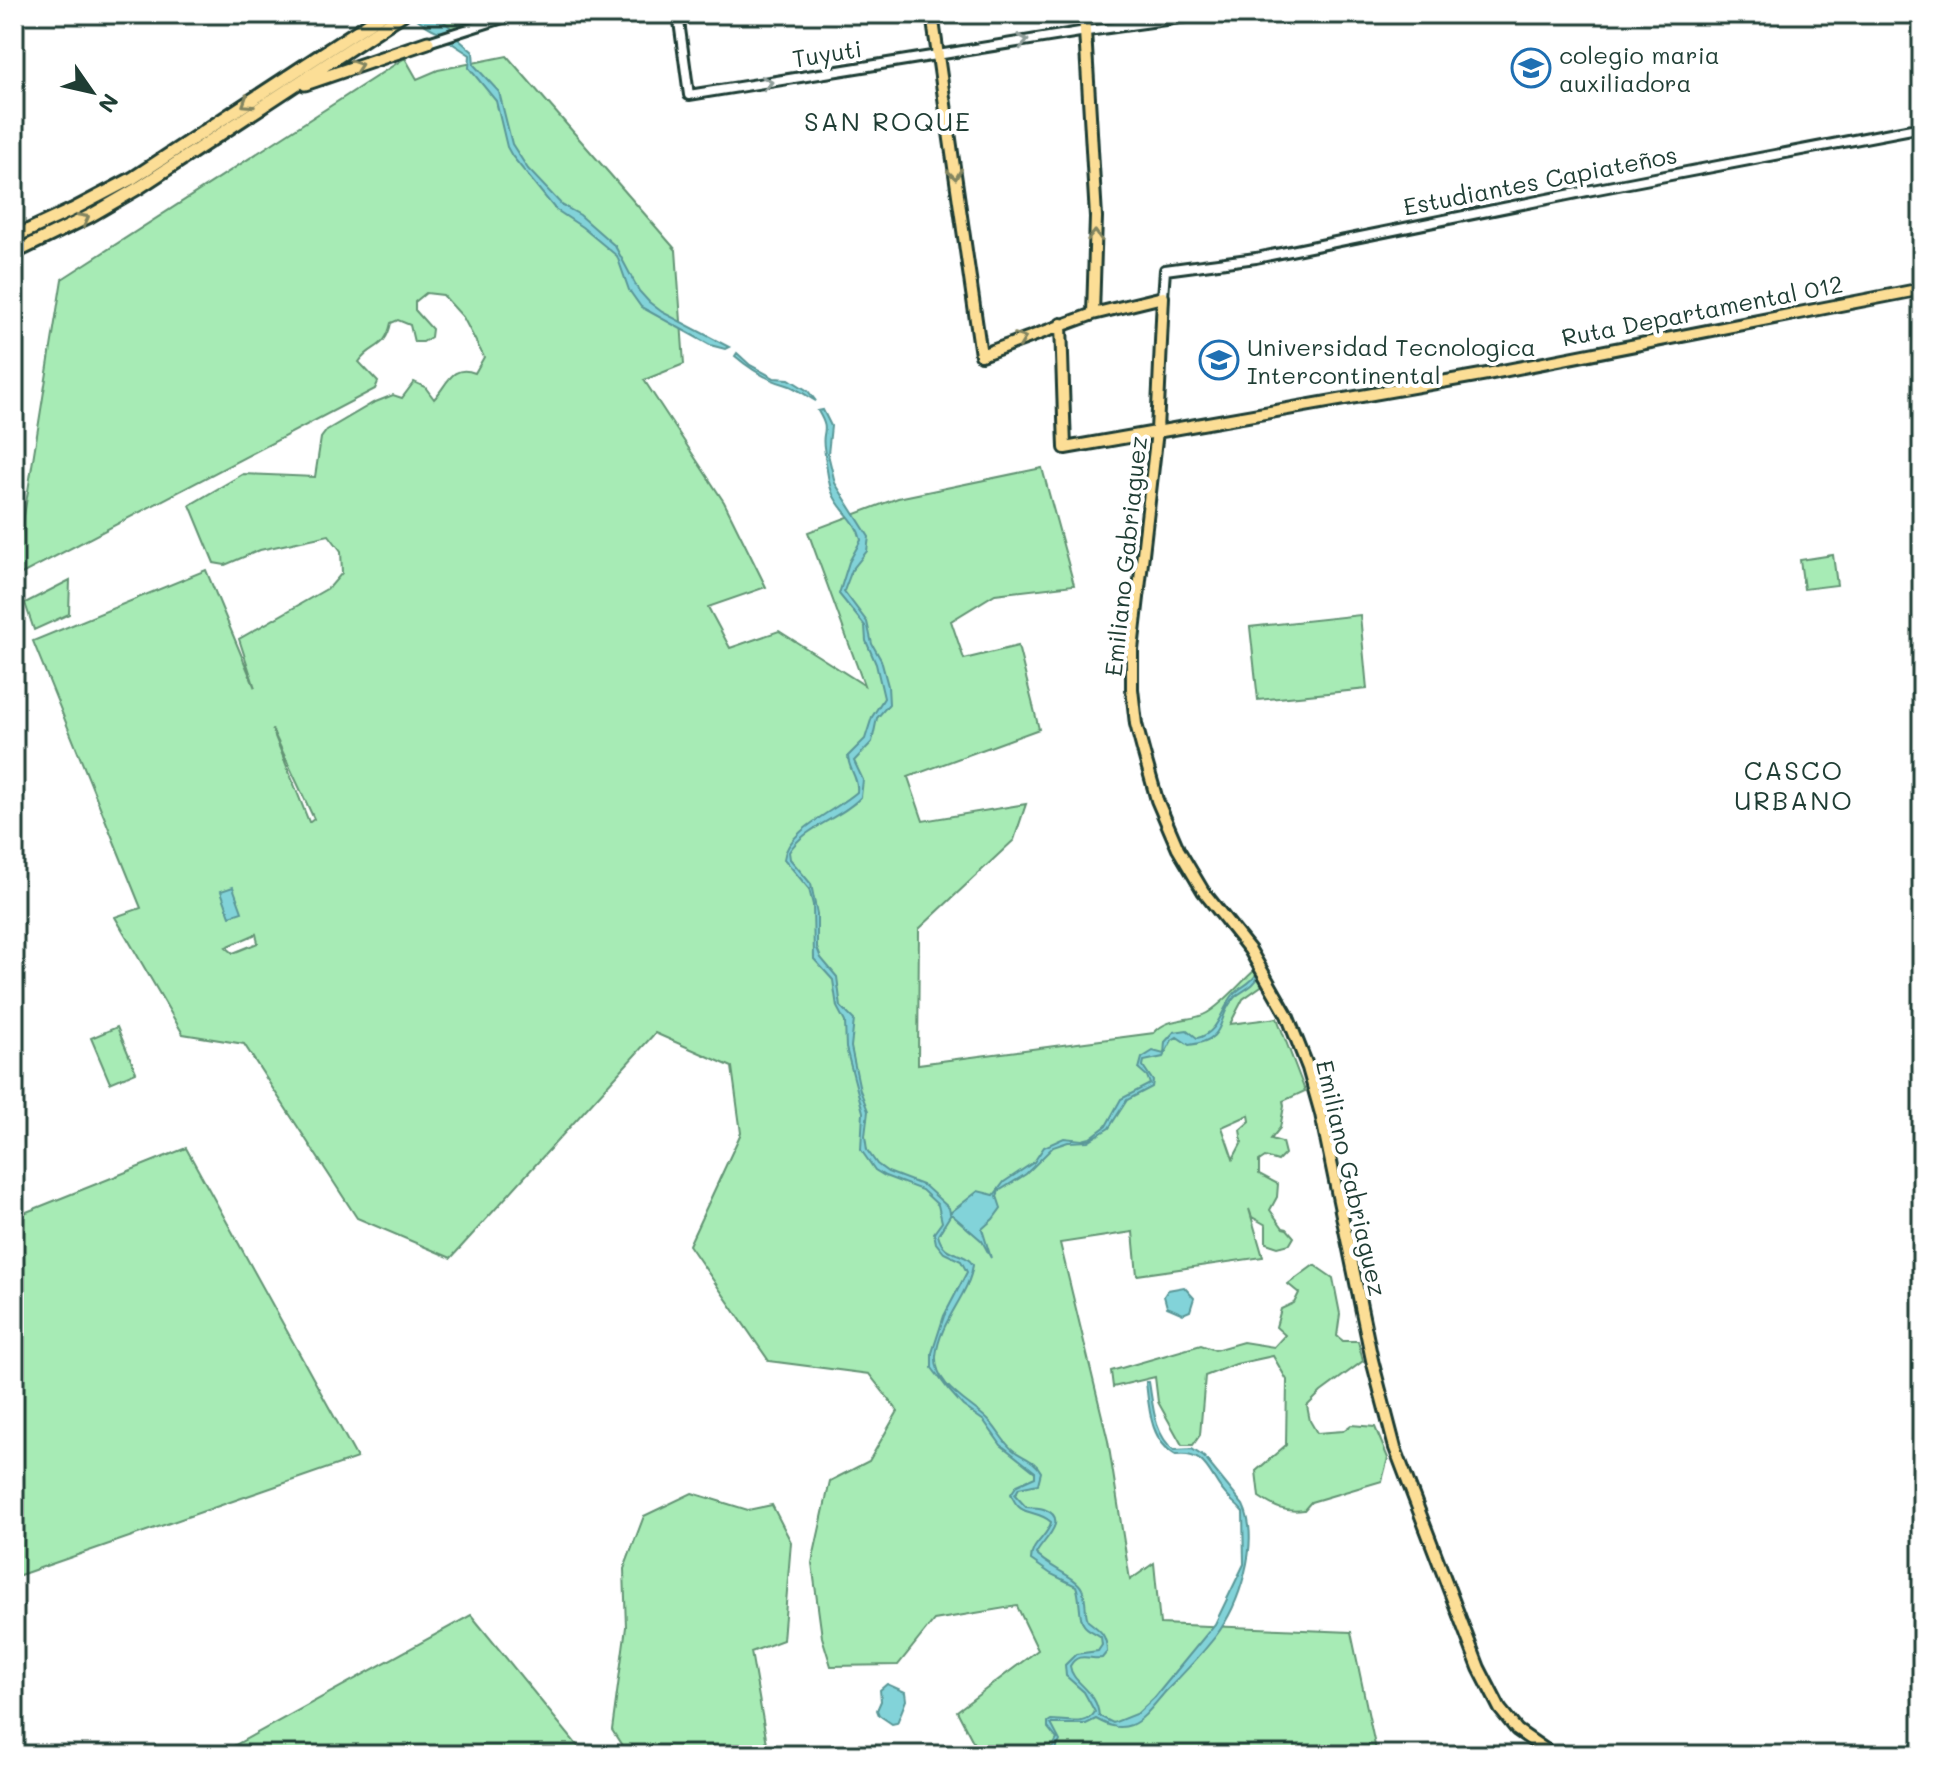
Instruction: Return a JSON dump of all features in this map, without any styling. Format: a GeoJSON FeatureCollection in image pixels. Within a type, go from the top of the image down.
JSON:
{"type":"FeatureCollection","features":[{"type":"Feature","properties":{"kind":"highway"},"geometry":{"type":"LineString","coordinates":[[14,237],[133,178],[383,14]]}},
{"type":"Feature","properties":{"kind":"highway"},"geometry":{"type":"LineString","coordinates":[[14,253],[90,216],[140,187],[403,14]]}},
{"type":"Feature","properties":{"kind":"highway"},"geometry":{"type":"LineString","coordinates":[[286,91],[428,42]]}},
{"type":"Feature","properties":{"kind":"main road"},"geometry":{"type":"LineString","coordinates":[[932,14],[981,355],[1061,324],[1163,297]]}},
{"type":"Feature","properties":{"kind":"main road"},"geometry":{"type":"LineString","coordinates":[[1084,14],[1096,217],[1093,314]]}},
{"type":"Feature","properties":{"kind":"main road","name":"Ruta Departamental 012"},"geometry":{"type":"LineString","coordinates":[[1061,324],[1065,448],[1487,374],[1922,289]]}},
{"type":"Feature","properties":{"kind":"main road","name":"Emiliano Gabriaguez"},"geometry":{"type":"LineString","coordinates":[[1163,297],[1157,431],[1134,628],[1132,689],[1136,724],[1157,800],[1178,849],[1203,891],[1250,950],[1287,1015],[1308,1068],[1321,1114],[1372,1360],[1395,1448],[1451,1600],[1500,1709],[1517,1730],[1553,1755]]}},
{"type":"Feature","properties":{"kind":"street"},"geometry":{"type":"LineString","coordinates":[[428,42],[515,14]]}},
{"type":"Feature","properties":{"kind":"street","name":"Tuyuti"},"geometry":{"type":"LineString","coordinates":[[678,14],[689,95],[1208,14]]}},
{"type":"Feature","properties":{"kind":"street","name":"Estudiantes Capiateños"},"geometry":{"type":"LineString","coordinates":[[1165,270],[1256,258],[1922,127]]}},
{"type":"Feature","properties":{"kind":"street","name":"Emiliano Gabriaguez"},"geometry":{"type":"LineString","coordinates":[[1163,297],[1165,270]]}},
{"type":"Feature","properties":{"kind":"green space"},"geometry":{"type":"Polygon","coordinates":[[[439,14],[504,14],[446,33],[439,14]]]}},
{"type":"Feature","properties":{"kind":"green space"},"geometry":{"type":"Polygon","coordinates":[[[507,56],[676,250],[684,364],[644,380],[724,502],[766,587],[708,607],[730,648],[779,631],[864,685],[808,532],[898,498],[1042,468],[1074,585],[995,594],[951,621],[964,659],[1018,646],[1039,729],[908,777],[923,821],[1026,804],[1014,840],[919,929],[918,1064],[1154,1033],[1166,1024],[1207,1013],[1255,970],[1264,984],[1243,999],[1230,1024],[1277,1018],[1305,1091],[1283,1101],[1280,1128],[1271,1139],[1282,1142],[1285,1154],[1278,1161],[1265,1157],[1259,1161],[1259,1174],[1278,1184],[1277,1197],[1270,1210],[1294,1237],[1290,1244],[1278,1247],[1266,1243],[1266,1225],[1252,1217],[1249,1209],[1263,1257],[1137,1275],[1133,1232],[1060,1243],[1108,1441],[1130,1580],[1154,1563],[1160,1624],[1351,1632],[1377,1755],[980,1755],[957,1711],[1038,1650],[1017,1606],[934,1620],[898,1665],[831,1666],[822,1637],[812,1563],[830,1481],[869,1461],[898,1411],[869,1374],[769,1361],[689,1245],[741,1133],[732,1067],[655,1033],[451,1258],[357,1218],[244,1044],[183,1034],[115,917],[141,908],[33,641],[206,570],[255,688],[239,639],[330,587],[342,573],[341,551],[329,535],[260,550],[225,565],[214,563],[190,505],[243,474],[315,477],[321,438],[327,430],[373,403],[393,395],[402,398],[414,382],[425,387],[434,399],[455,373],[475,373],[484,357],[463,317],[443,295],[426,293],[415,302],[415,310],[432,329],[431,337],[423,342],[414,342],[410,325],[398,320],[391,323],[382,343],[359,362],[378,382],[375,389],[14,578],[62,279],[405,58],[417,79],[438,70],[507,56]],[[272,729],[309,822],[310,822],[314,819],[272,729]],[[256,934],[226,947],[233,953],[258,943],[256,934]],[[1249,1115],[1222,1127],[1233,1159],[1242,1142],[1240,1130],[1250,1121],[1249,1115]]]}},
{"type":"Feature","properties":{"kind":"green space"},"geometry":{"type":"Polygon","coordinates":[[[1833,555],[1837,585],[1804,589],[1800,560],[1833,555]]]}},
{"type":"Feature","properties":{"kind":"green space"},"geometry":{"type":"Polygon","coordinates":[[[70,580],[69,614],[34,630],[25,603],[70,580]]]}},
{"type":"Feature","properties":{"kind":"green space"},"geometry":{"type":"Polygon","coordinates":[[[1360,615],[1367,689],[1258,700],[1250,627],[1360,615]]]}},
{"type":"Feature","properties":{"kind":"green space"},"geometry":{"type":"Polygon","coordinates":[[[117,1027],[136,1072],[110,1083],[91,1038],[117,1027]]]}},
{"type":"Feature","properties":{"kind":"green space"},"geometry":{"type":"Polygon","coordinates":[[[186,1148],[357,1458],[14,1577],[14,1217],[186,1148]]]}},
{"type":"Feature","properties":{"kind":"green space"},"geometry":{"type":"Polygon","coordinates":[[[1314,1265],[1333,1278],[1340,1314],[1337,1336],[1343,1341],[1358,1341],[1363,1361],[1307,1406],[1310,1421],[1317,1433],[1343,1431],[1351,1425],[1375,1427],[1388,1458],[1382,1481],[1311,1502],[1304,1510],[1291,1511],[1259,1497],[1256,1471],[1286,1445],[1287,1380],[1273,1356],[1236,1364],[1205,1376],[1200,1435],[1193,1445],[1182,1445],[1158,1402],[1155,1377],[1113,1387],[1111,1371],[1201,1345],[1215,1350],[1243,1342],[1274,1347],[1285,1335],[1276,1327],[1281,1309],[1294,1303],[1299,1293],[1288,1284],[1314,1265]]]}},
{"type":"Feature","properties":{"kind":"green space"},"geometry":{"type":"Polygon","coordinates":[[[692,1493],[748,1510],[772,1505],[791,1542],[783,1640],[751,1652],[769,1755],[628,1755],[612,1730],[626,1627],[624,1569],[644,1516],[692,1493]]]}},
{"type":"Feature","properties":{"kind":"green space"},"geometry":{"type":"Polygon","coordinates":[[[471,1615],[585,1755],[228,1755],[228,1749],[471,1615]]]}},
{"type":"Feature","properties":{"kind":"water"},"geometry":{"type":"Polygon","coordinates":[[[435,14],[455,31],[432,29],[413,16],[435,14]]]}},
{"type":"Feature","properties":{"kind":"water"},"geometry":{"type":"Polygon","coordinates":[[[458,39],[473,52],[474,65],[499,92],[512,144],[528,169],[562,205],[580,215],[615,246],[639,291],[649,302],[729,347],[725,349],[710,345],[641,307],[629,290],[617,256],[555,209],[512,156],[496,101],[469,68],[470,55],[450,42],[458,39]]]}},
{"type":"Feature","properties":{"kind":"water"},"geometry":{"type":"Polygon","coordinates":[[[737,353],[750,365],[774,378],[789,379],[808,391],[816,401],[795,388],[760,374],[735,356],[737,353]]]}},
{"type":"Feature","properties":{"kind":"water"},"geometry":{"type":"Polygon","coordinates":[[[823,410],[831,426],[828,454],[835,483],[869,537],[867,551],[852,570],[844,591],[867,622],[888,686],[889,704],[877,718],[872,742],[854,761],[863,780],[861,797],[804,836],[789,852],[790,859],[811,884],[817,914],[817,948],[837,977],[841,1007],[854,1020],[851,1047],[868,1111],[867,1150],[877,1164],[888,1172],[925,1186],[949,1208],[950,1213],[978,1191],[994,1195],[1004,1182],[1034,1162],[1044,1147],[1064,1138],[1090,1138],[1106,1126],[1121,1099],[1150,1084],[1139,1069],[1142,1058],[1153,1051],[1164,1054],[1165,1042],[1174,1032],[1187,1030],[1197,1038],[1210,1031],[1233,995],[1257,973],[1259,976],[1235,997],[1211,1038],[1189,1045],[1177,1037],[1163,1057],[1144,1061],[1143,1066],[1153,1081],[1152,1087],[1127,1100],[1109,1128],[1088,1141],[1053,1147],[1026,1174],[999,1191],[997,1196],[1001,1208],[982,1229],[991,1258],[982,1241],[951,1214],[938,1235],[945,1248],[973,1265],[966,1287],[943,1331],[936,1356],[937,1367],[947,1385],[989,1421],[1009,1447],[1041,1472],[1038,1484],[1019,1488],[1015,1495],[1026,1507],[1044,1509],[1053,1514],[1055,1525],[1036,1554],[1079,1585],[1088,1621],[1104,1637],[1107,1652],[1102,1658],[1080,1657],[1070,1666],[1075,1678],[1094,1699],[1099,1716],[1113,1723],[1138,1713],[1155,1697],[1215,1624],[1244,1564],[1243,1512],[1222,1491],[1202,1462],[1187,1455],[1176,1455],[1161,1441],[1152,1423],[1146,1382],[1149,1382],[1158,1428],[1167,1444],[1174,1450],[1192,1449],[1204,1457],[1243,1505],[1248,1520],[1250,1537],[1245,1573],[1224,1624],[1209,1644],[1136,1723],[1117,1727],[1096,1719],[1086,1724],[1051,1724],[1060,1741],[1053,1755],[1049,1754],[1057,1739],[1048,1728],[1048,1722],[1087,1720],[1095,1712],[1084,1692],[1066,1676],[1065,1665],[1076,1654],[1098,1651],[1102,1645],[1101,1637],[1082,1622],[1076,1586],[1031,1560],[1034,1549],[1051,1522],[1019,1507],[1011,1494],[1017,1485],[1035,1477],[1035,1472],[1001,1445],[984,1421],[963,1406],[932,1368],[932,1353],[944,1316],[967,1272],[961,1261],[944,1253],[936,1243],[934,1233],[942,1222],[938,1205],[922,1190],[875,1170],[861,1150],[863,1112],[846,1048],[845,1022],[837,1007],[833,980],[814,959],[813,905],[809,889],[784,859],[787,849],[803,830],[857,792],[848,756],[865,739],[872,717],[884,698],[876,664],[866,641],[865,626],[839,594],[849,562],[861,540],[830,487],[823,441],[825,427],[818,411],[823,410]]]}},
{"type":"Feature","properties":{"kind":"water"},"geometry":{"type":"Polygon","coordinates":[[[233,887],[242,912],[230,916],[221,891],[233,887]]]}},
{"type":"Feature","properties":{"kind":"water"},"geometry":{"type":"Polygon","coordinates":[[[1184,1287],[1194,1298],[1190,1311],[1183,1314],[1167,1307],[1164,1296],[1168,1290],[1184,1287]]]}},
{"type":"Feature","properties":{"kind":"water"},"geometry":{"type":"Polygon","coordinates":[[[887,1684],[905,1692],[906,1700],[897,1723],[892,1724],[877,1710],[881,1701],[880,1690],[887,1684]]]}},
{"type":"Feature","properties":{"kind":"place","name":"colegio maria auxiliadora"},"geometry":{"type":"Point","coordinates":[1531,68]}},
{"type":"Feature","properties":{"kind":"place","name":"Universidad Tecnologica Intercontinental"},"geometry":{"type":"Point","coordinates":[1219,360]}},
{"type":"Feature","properties":{"kind":"district","name":"SAN ROQUE"},"geometry":{"type":"Point","coordinates":[888,121]}},
{"type":"Feature","properties":{"kind":"district","name":"CASCO URBANO"},"geometry":{"type":"Point","coordinates":[1794,785]}}]}
